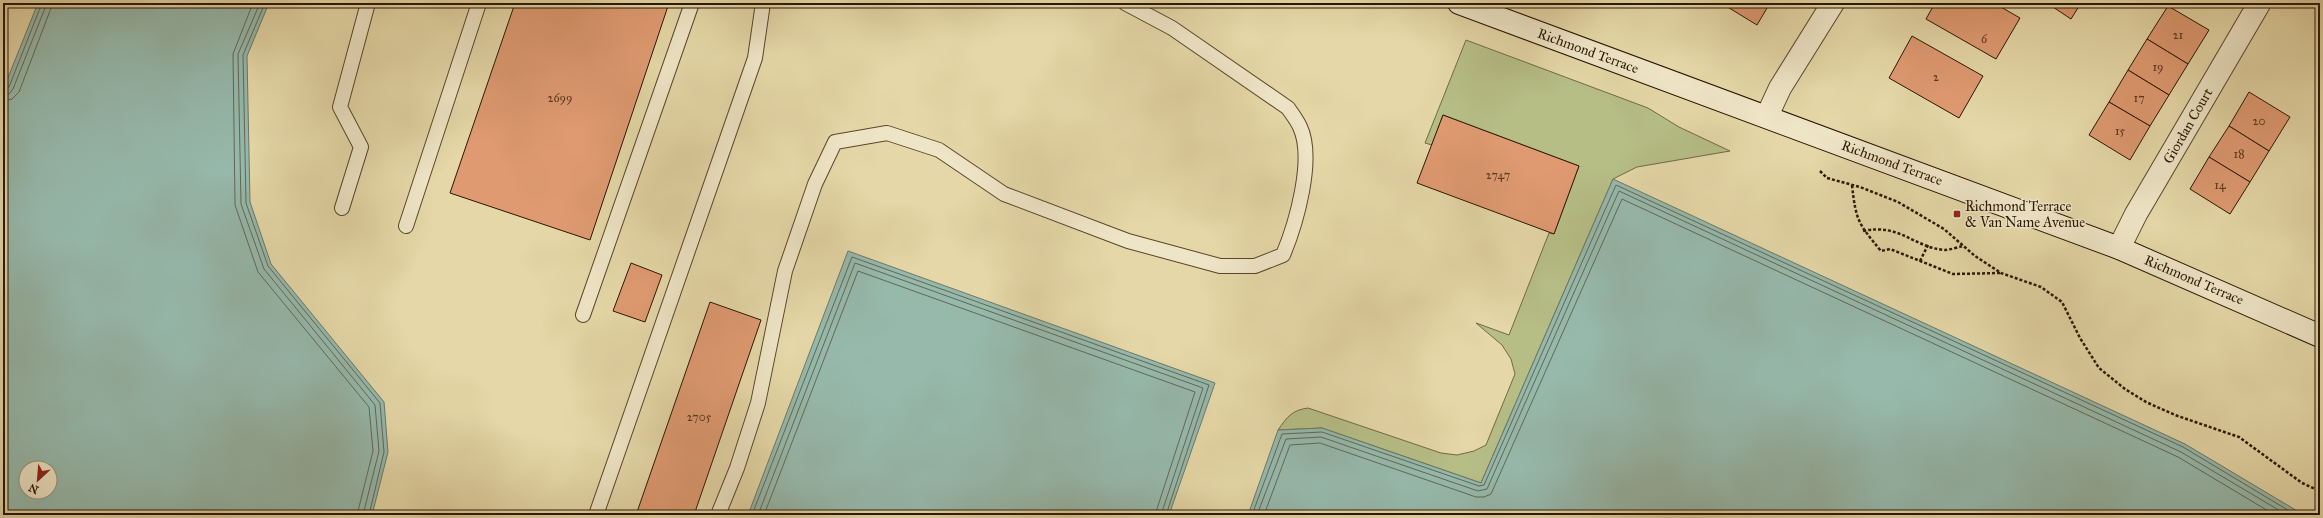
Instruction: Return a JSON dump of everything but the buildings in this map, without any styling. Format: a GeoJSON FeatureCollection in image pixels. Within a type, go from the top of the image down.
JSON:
{"type":"FeatureCollection","features":[{"type":"Feature","properties":{"kind":"main road","name":"Richmond Terrace"},"geometry":{"type":"LineString","coordinates":[[1459,3],[1767,116],[2119,248],[2320,336]]}},
{"type":"Feature","properties":{"kind":"main road"},"geometry":{"type":"LineString","coordinates":[[1767,116],[1780,88],[1833,3]]}},
{"type":"Feature","properties":{"kind":"main road","name":"Giordan Court"},"geometry":{"type":"LineString","coordinates":[[2119,248],[2136,214],[2259,4]]}},
{"type":"Feature","properties":{"kind":"lane"},"geometry":{"type":"LineString","coordinates":[[342,208],[361,147],[340,107],[368,3]]}},
{"type":"Feature","properties":{"kind":"lane"},"geometry":{"type":"LineString","coordinates":[[406,226],[479,3]]}},
{"type":"Feature","properties":{"kind":"lane"},"geometry":{"type":"LineString","coordinates":[[583,315],[692,3]]}},
{"type":"Feature","properties":{"kind":"lane"},"geometry":{"type":"LineString","coordinates":[[596,515],[755,58],[763,3]]}},
{"type":"Feature","properties":{"kind":"lane"},"geometry":{"type":"LineString","coordinates":[[718,515],[737,468],[758,404],[785,271],[815,184],[835,142],[887,133],[939,150],[1004,194],[1128,242],[1220,266],[1255,266],[1283,255],[1294,230],[1306,163],[1300,128],[1288,108],[1172,28],[1125,3]]}},
{"type":"Feature","properties":{"kind":"path"},"geometry":{"type":"LineString","coordinates":[[1816,167],[1828,178],[1898,202],[1944,229],[1963,246],[2001,273],[2041,287],[2062,302],[2080,338],[2099,368],[2124,389],[2146,402],[2175,415],[2239,437],[2302,483],[2320,491]]}},
{"type":"Feature","properties":{"kind":"path"},"geometry":{"type":"LineString","coordinates":[[1852,185],[1855,215],[1863,231],[1881,251],[1890,249],[1953,274],[2001,273]]}},
{"type":"Feature","properties":{"kind":"path"},"geometry":{"type":"LineString","coordinates":[[1863,231],[1878,228],[1894,231],[1928,245],[1945,250],[1963,246]]}},
{"type":"Feature","properties":{"kind":"path"},"geometry":{"type":"LineString","coordinates":[[1920,261],[1928,245]]}},
{"type":"Feature","properties":{"kind":"green space"},"geometry":{"type":"Polygon","coordinates":[[[1466,40],[1648,108],[1679,127],[1730,151],[1637,167],[1613,179],[1481,483],[1322,428],[1278,430],[1284,421],[1294,412],[1308,408],[1441,453],[1457,455],[1474,451],[1486,445],[1515,374],[1511,359],[1502,345],[1476,323],[1509,335],[1549,233],[1554,234],[1579,166],[1443,115],[1432,145],[1425,143],[1466,40]]]}},
{"type":"Feature","properties":{"kind":"water"},"geometry":{"type":"Polygon","coordinates":[[[38,3],[269,3],[247,56],[250,202],[271,264],[384,402],[388,452],[372,515],[3,515],[3,90],[38,3]]]}},
{"type":"Feature","properties":{"kind":"water"},"geometry":{"type":"Polygon","coordinates":[[[1613,179],[2185,444],[2304,515],[1248,515],[1278,430],[1322,428],[1481,483],[1613,179]]]}},
{"type":"Feature","properties":{"kind":"water"},"geometry":{"type":"Polygon","coordinates":[[[848,251],[1215,383],[1169,515],[748,515],[848,251]]]}},
{"type":"Feature","properties":{"kind":"place","name":"Richmond Terrace & Van Name Avenue"},"geometry":{"type":"Point","coordinates":[1957,214]}}]}
